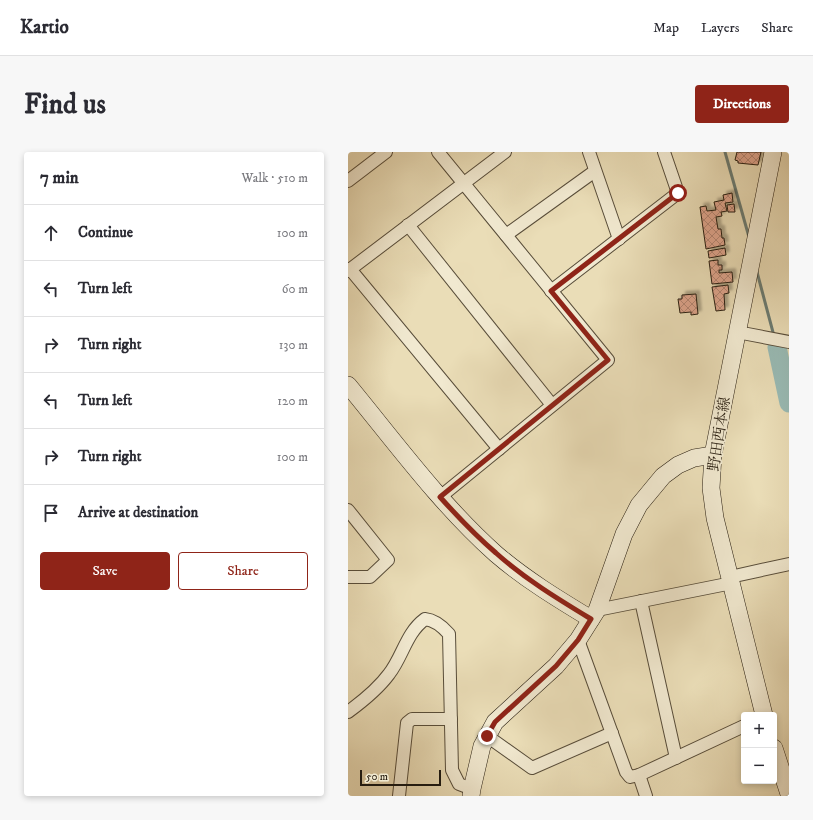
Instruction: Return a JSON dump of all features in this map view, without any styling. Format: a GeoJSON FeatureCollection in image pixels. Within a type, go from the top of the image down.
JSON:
{"type":"FeatureCollection","features":[{"type":"Feature","properties":{"kind":"street"},"geometry":{"type":"LineString","coordinates":[[348,181],[386,152]]}},
{"type":"Feature","properties":{"kind":"street"},"geometry":{"type":"LineString","coordinates":[[438,152],[608,360],[440,497]]}},
{"type":"Feature","properties":{"kind":"street"},"geometry":{"type":"LineString","coordinates":[[499,450],[349,270],[505,152]]}},
{"type":"Feature","properties":{"kind":"street"},"geometry":{"type":"LineString","coordinates":[[590,152],[619,239]]}},
{"type":"Feature","properties":{"kind":"street"},"geometry":{"type":"LineString","coordinates":[[551,291],[678,193],[664,152]]}},
{"type":"Feature","properties":{"kind":"street","name":"野田西本線"},"geometry":{"type":"LineString","coordinates":[[763,712],[715,518],[712,488],[713,455],[773,152]]}},
{"type":"Feature","properties":{"kind":"street"},"geometry":{"type":"LineString","coordinates":[[506,235],[596,171]]}},
{"type":"Feature","properties":{"kind":"street"},"geometry":{"type":"LineString","coordinates":[[408,225],[552,405]]}},
{"type":"Feature","properties":{"kind":"street"},"geometry":{"type":"LineString","coordinates":[[737,332],[787,344]]}},
{"type":"Feature","properties":{"kind":"street"},"geometry":{"type":"LineString","coordinates":[[348,385],[440,497],[496,554],[543,590],[594,615],[641,601],[731,580],[789,564]]}},
{"type":"Feature","properties":{"kind":"street"},"geometry":{"type":"LineString","coordinates":[[348,712],[368,698],[390,674],[412,631],[425,619],[437,623],[449,634],[452,770],[459,784],[471,792],[482,746],[495,722],[556,666],[578,640],[594,615],[624,534],[639,505],[663,476],[678,465],[694,458],[713,455]]}},
{"type":"Feature","properties":{"kind":"street"},"geometry":{"type":"LineString","coordinates":[[348,510],[388,560],[370,577],[348,577]]}},
{"type":"Feature","properties":{"kind":"street"},"geometry":{"type":"LineString","coordinates":[[641,601],[676,758]]}},
{"type":"Feature","properties":{"kind":"street"},"geometry":{"type":"LineString","coordinates":[[578,640],[626,772],[630,777],[639,775],[741,727]]}},
{"type":"Feature","properties":{"kind":"street"},"geometry":{"type":"LineString","coordinates":[[399,796],[407,723],[412,719],[451,719]]}},
{"type":"Feature","properties":{"kind":"street"},"geometry":{"type":"LineString","coordinates":[[487,736],[532,768],[612,733]]}},
{"type":"Feature","properties":{"kind":"street"},"geometry":{"type":"LineString","coordinates":[[777,757],[789,794]]}},
{"type":"Feature","properties":{"kind":"street"},"geometry":{"type":"LineString","coordinates":[[639,775],[646,796]]}},
{"type":"Feature","properties":{"kind":"building"},"geometry":{"type":"Polygon","coordinates":[[[737,152],[761,152],[758,165],[738,163],[738,161],[735,160],[737,152]]]}},
{"type":"Feature","properties":{"kind":"building"},"geometry":{"type":"Polygon","coordinates":[[[732,193],[733,202],[725,203],[727,211],[721,212],[722,216],[716,217],[718,229],[721,229],[722,238],[724,238],[725,245],[706,249],[700,207],[706,206],[707,211],[716,210],[714,202],[724,200],[723,195],[732,193]]]}},
{"type":"Feature","properties":{"kind":"building"},"geometry":{"type":"Polygon","coordinates":[[[734,204],[735,212],[728,212],[727,205],[734,204]]]}},
{"type":"Feature","properties":{"kind":"building"},"geometry":{"type":"Polygon","coordinates":[[[725,248],[726,255],[709,258],[708,251],[725,248]]]}},
{"type":"Feature","properties":{"kind":"building"},"geometry":{"type":"Polygon","coordinates":[[[718,260],[718,265],[722,265],[722,270],[719,270],[719,273],[732,272],[733,282],[712,284],[709,261],[718,260]]]}},
{"type":"Feature","properties":{"kind":"building"},"geometry":{"type":"Polygon","coordinates":[[[728,285],[729,293],[724,294],[725,310],[716,311],[712,287],[728,285]]]}},
{"type":"Feature","properties":{"kind":"building"},"geometry":{"type":"Polygon","coordinates":[[[696,294],[698,314],[691,315],[691,312],[680,313],[678,299],[682,299],[682,295],[696,294]]]}},
{"type":"Feature","properties":{"kind":"waterway"},"geometry":{"type":"LineString","coordinates":[[725,152],[749,237]]}},
{"type":"Feature","properties":{"kind":"waterway"},"geometry":{"type":"LineString","coordinates":[[757,272],[774,336]]}},
{"type":"Feature","properties":{"kind":"waterway"},"geometry":{"type":"LineString","coordinates":[[777,347],[789,403]]}},
{"type":"Feature","properties":{"kind":"route"},"geometry":{"type":"LineString","coordinates":[[487,736],[495,722],[556,666],[578,640],[591,619],[543,590],[496,554],[440,497],[608,360],[551,291],[678,193]]}}]}
